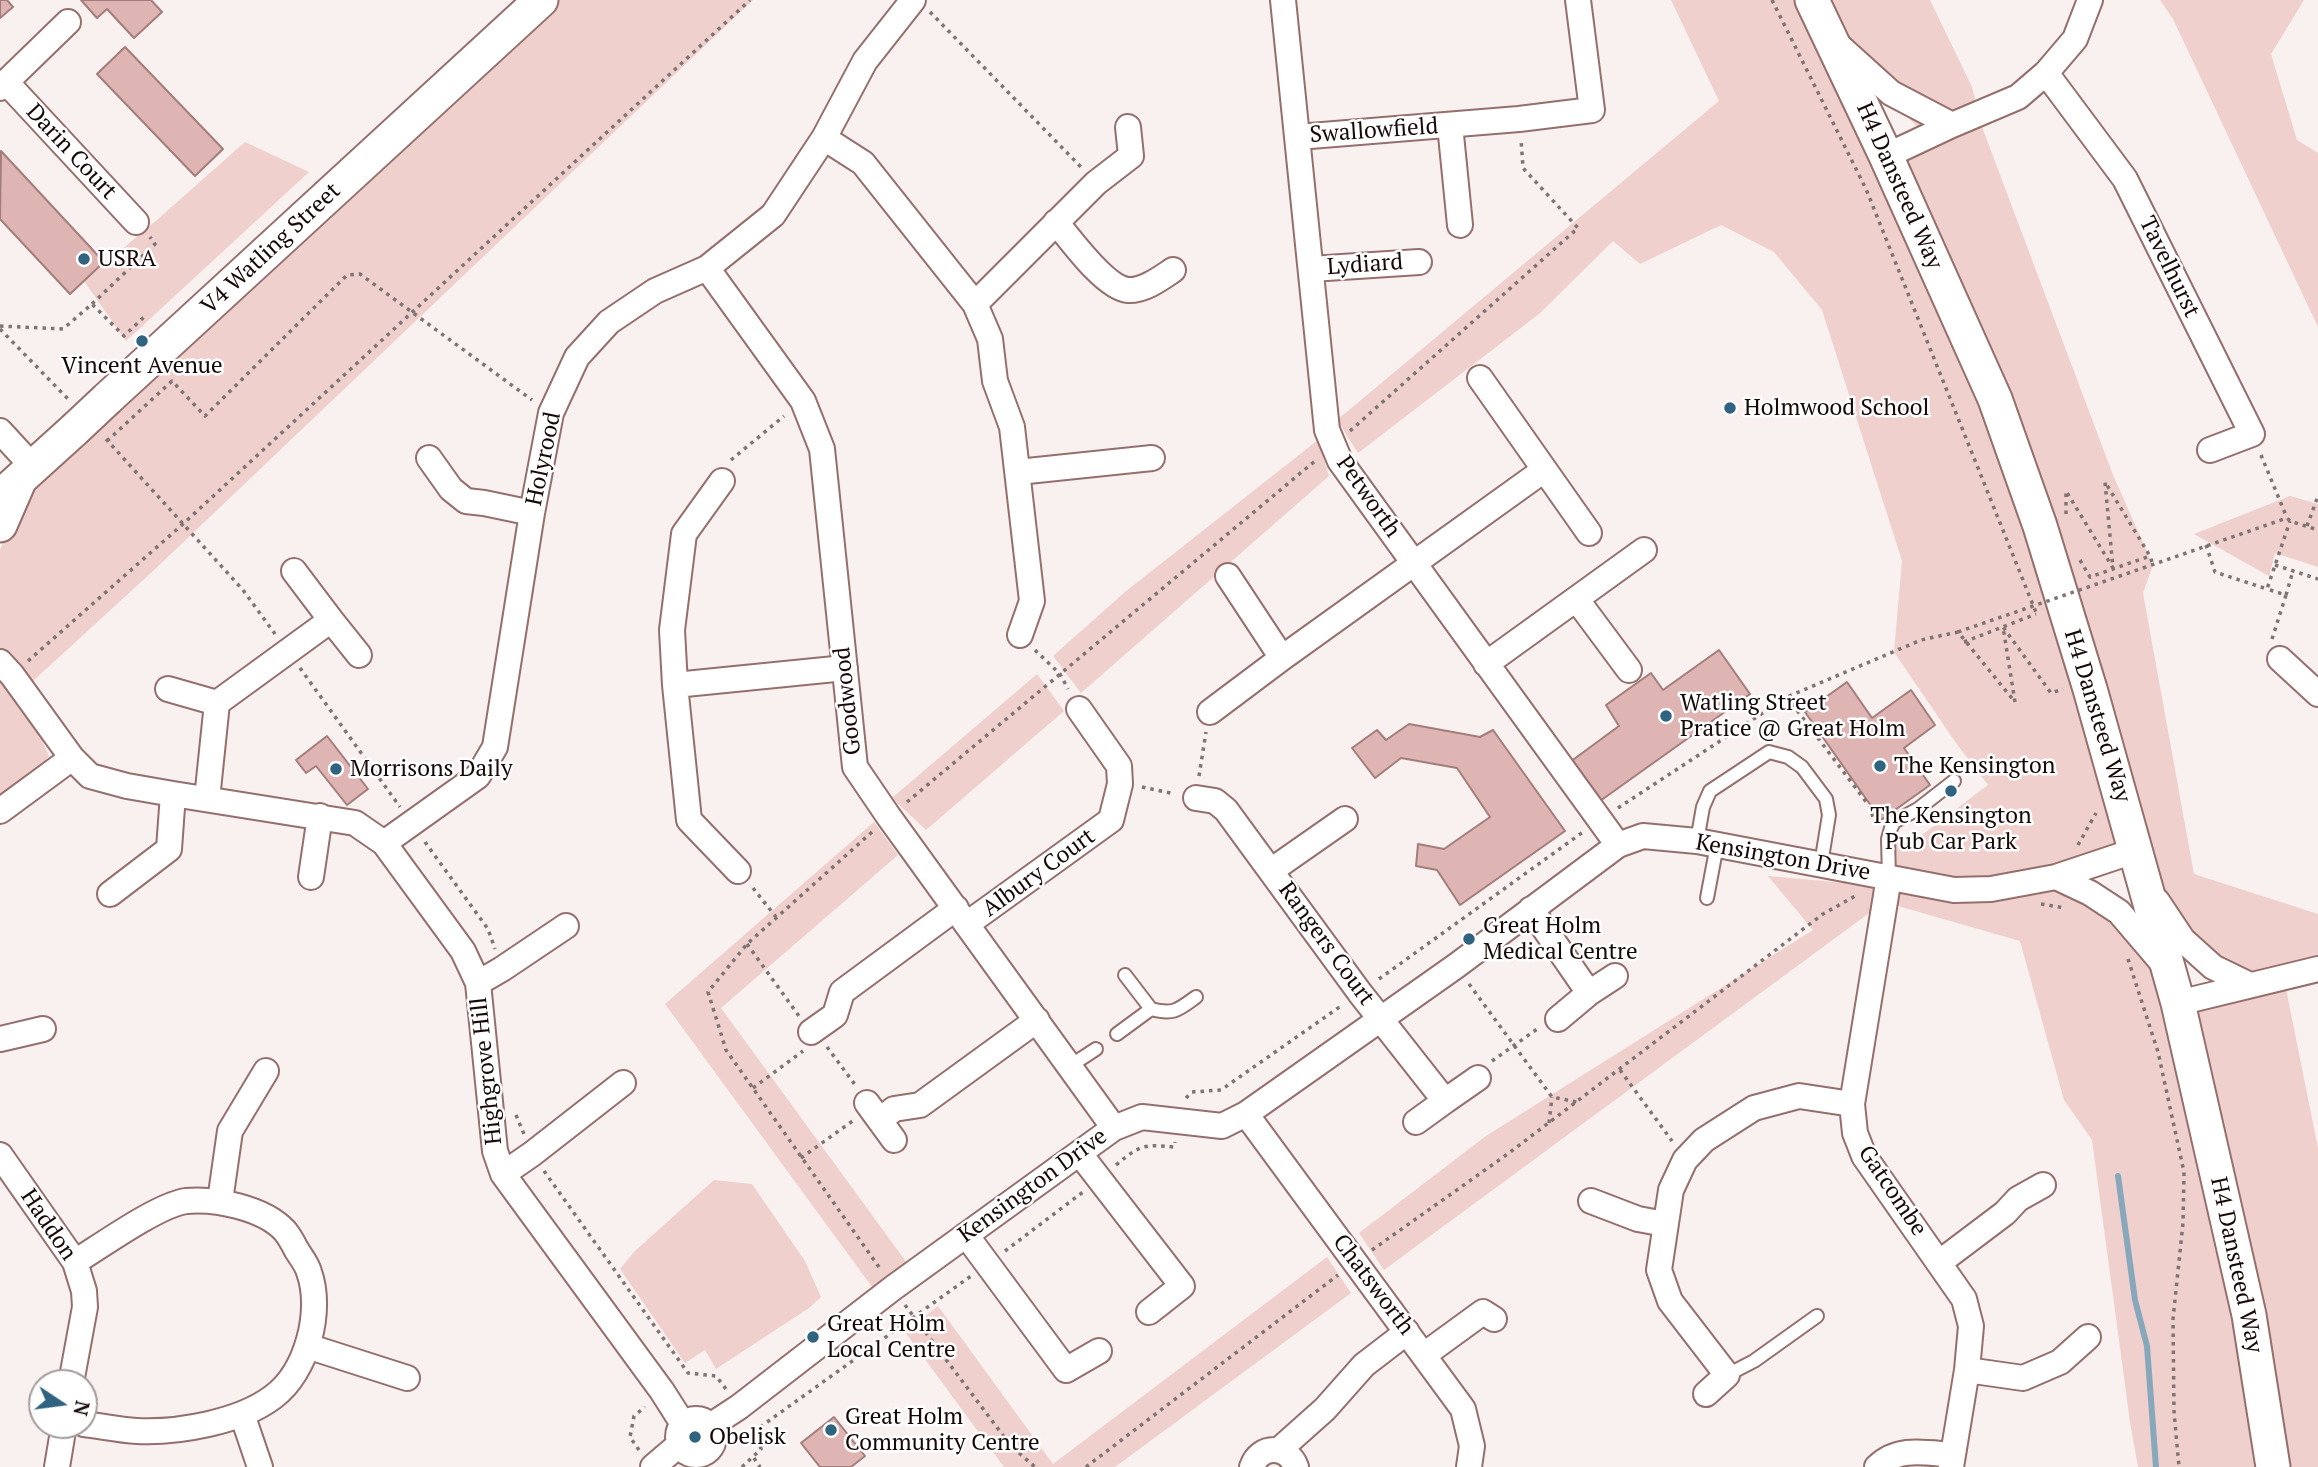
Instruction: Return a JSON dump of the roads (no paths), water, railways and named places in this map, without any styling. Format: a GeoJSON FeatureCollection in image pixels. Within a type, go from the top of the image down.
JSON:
{"type":"FeatureCollection","features":[{"type":"Feature","properties":{"kind":"street","name":"V4 Watling Street"},"geometry":{"type":"LineString","coordinates":[[18,482],[541,0]]}},
{"type":"Feature","properties":{"kind":"street","name":"Petworth"},"geometry":{"type":"LineString","coordinates":[[1283,0],[1327,430],[1340,461],[1618,845]]}},
{"type":"Feature","properties":{"kind":"street","name":"Swallowfield"},"geometry":{"type":"LineString","coordinates":[[1298,136],[1519,119],[1591,110],[1578,0]]}},
{"type":"Feature","properties":{"kind":"street","name":"H4 Dansteed Way"},"geometry":{"type":"LineString","coordinates":[[1812,0],[1886,156],[1995,399],[2048,552],[2137,850],[2178,1003],[2249,1315],[2273,1467]]}},
{"type":"Feature","properties":{"kind":"street"},"geometry":{"type":"LineString","coordinates":[[1886,156],[2018,97],[2046,73],[2075,39],[2090,0]]}},
{"type":"Feature","properties":{"kind":"street","name":"Holyrood"},"geometry":{"type":"LineString","coordinates":[[384,843],[478,776],[495,747],[532,513],[551,414],[578,357],[609,322],[655,292],[707,268],[772,215],[824,138],[865,61],[919,3]]}},
{"type":"Feature","properties":{"kind":"street","name":"Darin Court"},"geometry":{"type":"LineString","coordinates":[[68,22],[3,85],[136,222]]}},
{"type":"Feature","properties":{"kind":"street"},"geometry":{"type":"LineString","coordinates":[[1831,38],[1891,93],[1952,125]]}},
{"type":"Feature","properties":{"kind":"street","name":"Tavelhurst"},"geometry":{"type":"LineString","coordinates":[[2046,73],[2125,179],[2252,434],[2210,450]]}},
{"type":"Feature","properties":{"kind":"street","name":"Swallowfield"},"geometry":{"type":"LineString","coordinates":[[1450,125],[1460,225]]}},
{"type":"Feature","properties":{"kind":"street"},"geometry":{"type":"LineString","coordinates":[[975,304],[1096,183],[1131,156],[1128,127]]}},
{"type":"Feature","properties":{"kind":"street"},"geometry":{"type":"LineString","coordinates":[[824,138],[863,163],[975,304],[990,339],[995,381],[1012,427],[1032,601],[1020,635]]}},
{"type":"Feature","properties":{"kind":"street"},"geometry":{"type":"LineString","coordinates":[[1056,222],[1109,282],[1128,290],[1148,286],[1174,270]]}},
{"type":"Feature","properties":{"kind":"street","name":"Lydiard"},"geometry":{"type":"LineString","coordinates":[[1311,269],[1419,262]]}},
{"type":"Feature","properties":{"kind":"street","name":"Goodwood"},"geometry":{"type":"LineString","coordinates":[[707,268],[803,401],[822,449],[855,767],[888,817],[1114,1128]]}},
{"type":"Feature","properties":{"kind":"street"},"geometry":{"type":"LineString","coordinates":[[1480,377],[1590,533]]}},
{"type":"Feature","properties":{"kind":"street"},"geometry":{"type":"LineString","coordinates":[[0,431],[18,482],[0,526]]}},
{"type":"Feature","properties":{"kind":"street"},"geometry":{"type":"LineString","coordinates":[[429,458],[450,489],[466,502],[532,513]]}},
{"type":"Feature","properties":{"kind":"street"},"geometry":{"type":"LineString","coordinates":[[1018,472],[1152,458]]}},
{"type":"Feature","properties":{"kind":"street"},"geometry":{"type":"LineString","coordinates":[[1210,712],[1544,470]]}},
{"type":"Feature","properties":{"kind":"street"},"geometry":{"type":"LineString","coordinates":[[722,481],[684,534],[672,630],[689,820],[738,872]]}},
{"type":"Feature","properties":{"kind":"street"},"geometry":{"type":"LineString","coordinates":[[1486,664],[1644,550]]}},
{"type":"Feature","properties":{"kind":"street"},"geometry":{"type":"LineString","coordinates":[[294,571],[359,655]]}},
{"type":"Feature","properties":{"kind":"street"},"geometry":{"type":"LineString","coordinates":[[1228,576],[1282,658]]}},
{"type":"Feature","properties":{"kind":"street"},"geometry":{"type":"LineString","coordinates":[[1577,600],[1629,670]]}},
{"type":"Feature","properties":{"kind":"street"},"geometry":{"type":"LineString","coordinates":[[207,799],[217,703],[331,620]]}},
{"type":"Feature","properties":{"kind":"street"},"geometry":{"type":"LineString","coordinates":[[2280,659],[2318,694]]}},
{"type":"Feature","properties":{"kind":"street","name":"Highgrove Hill"},"geometry":{"type":"LineString","coordinates":[[6,668],[72,758],[90,776],[127,786],[355,823],[384,843],[463,951],[478,983],[495,1152],[503,1174],[662,1391],[681,1434]]}},
{"type":"Feature","properties":{"kind":"street"},"geometry":{"type":"LineString","coordinates":[[675,685],[845,668]]}},
{"type":"Feature","properties":{"kind":"street"},"geometry":{"type":"LineString","coordinates":[[168,689],[217,703]]}},
{"type":"Feature","properties":{"kind":"street","name":"Albury Court"},"geometry":{"type":"LineString","coordinates":[[815,1036],[835,1015],[842,992],[1111,820],[1121,784],[1119,766],[1079,709]]}},
{"type":"Feature","properties":{"kind":"street"},"geometry":{"type":"LineString","coordinates":[[0,811],[72,758]]}},
{"type":"Feature","properties":{"kind":"street"},"geometry":{"type":"LineString","coordinates":[[110,894],[169,849],[173,794]]}},
{"type":"Feature","properties":{"kind":"street","name":"Rangers Court"},"geometry":{"type":"LineString","coordinates":[[1196,798],[1215,801],[1226,810],[1380,1018]]}},
{"type":"Feature","properties":{"kind":"street"},"geometry":{"type":"LineString","coordinates":[[311,877],[320,816]]}},
{"type":"Feature","properties":{"kind":"street","name":"Rangers Court"},"geometry":{"type":"LineString","coordinates":[[1272,870],[1345,819]]}},
{"type":"Feature","properties":{"kind":"street","name":"Kensington Drive"},"geometry":{"type":"LineString","coordinates":[[713,1447],[739,1408],[894,1288],[1114,1128],[1142,1117],[1222,1126],[1246,1114],[1456,965],[1618,845],[1643,836],[1707,843],[1954,890],[1991,889],[2056,877],[2137,850]]}},
{"type":"Feature","properties":{"kind":"street","name":"Gatcombe"},"geometry":{"type":"LineString","coordinates":[[1889,877],[1853,1104],[1855,1133],[1864,1156],[1964,1299],[1971,1326],[1967,1370],[1952,1461]]}},
{"type":"Feature","properties":{"kind":"street"},"geometry":{"type":"LineString","coordinates":[[2056,877],[2091,893],[2119,912],[2169,970]]}},
{"type":"Feature","properties":{"kind":"street"},"geometry":{"type":"LineString","coordinates":[[2147,886],[2183,940],[2213,967],[2250,985]]}},
{"type":"Feature","properties":{"kind":"street"},"geometry":{"type":"LineString","coordinates":[[1531,909],[1589,993]]}},
{"type":"Feature","properties":{"kind":"street"},"geometry":{"type":"LineString","coordinates":[[478,983],[566,926]]}},
{"type":"Feature","properties":{"kind":"street"},"geometry":{"type":"LineString","coordinates":[[2178,1003],[2318,969]]}},
{"type":"Feature","properties":{"kind":"street"},"geometry":{"type":"LineString","coordinates":[[1558,1019],[1615,975]]}},
{"type":"Feature","properties":{"kind":"street"},"geometry":{"type":"LineString","coordinates":[[1380,1018],[1445,1101]]}},
{"type":"Feature","properties":{"kind":"street"},"geometry":{"type":"LineString","coordinates":[[880,1121],[894,1109],[920,1105],[1037,1020]]}},
{"type":"Feature","properties":{"kind":"street"},"geometry":{"type":"LineString","coordinates":[[0,1039],[43,1029]]}},
{"type":"Feature","properties":{"kind":"street"},"geometry":{"type":"LineString","coordinates":[[220,1201],[230,1130],[266,1071]]}},
{"type":"Feature","properties":{"kind":"street"},"geometry":{"type":"LineString","coordinates":[[1416,1122],[1478,1078]]}},
{"type":"Feature","properties":{"kind":"street"},"geometry":{"type":"LineString","coordinates":[[503,1174],[623,1083]]}},
{"type":"Feature","properties":{"kind":"street"},"geometry":{"type":"LineString","coordinates":[[1706,1394],[1727,1375],[1670,1301],[1659,1270],[1671,1190],[1685,1160],[1704,1140],[1754,1108],[1798,1096],[1853,1104]]}},
{"type":"Feature","properties":{"kind":"street","name":"Chatsworth"},"geometry":{"type":"LineString","coordinates":[[1246,1114],[1463,1409],[1472,1446],[1469,1467]]}},
{"type":"Feature","properties":{"kind":"street"},"geometry":{"type":"LineString","coordinates":[[1080,1154],[1182,1286],[1149,1312]]}},
{"type":"Feature","properties":{"kind":"street","name":"Haddon"},"geometry":{"type":"LineString","coordinates":[[0,1155],[75,1262],[84,1291],[85,1307],[74,1369]]}},
{"type":"Feature","properties":{"kind":"street"},"geometry":{"type":"LineString","coordinates":[[1940,1262],[2005,1213],[2018,1199],[2043,1185]]}},
{"type":"Feature","properties":{"kind":"street"},"geometry":{"type":"LineString","coordinates":[[75,1262],[161,1210],[185,1201],[220,1201],[256,1212],[285,1230],[309,1271],[315,1310],[307,1346],[296,1372],[274,1397],[242,1414],[191,1428],[138,1431],[98,1426]]}},
{"type":"Feature","properties":{"kind":"street"},"geometry":{"type":"LineString","coordinates":[[1591,1201],[1638,1219],[1665,1224]]}},
{"type":"Feature","properties":{"kind":"street"},"geometry":{"type":"LineString","coordinates":[[966,1235],[1066,1370],[1100,1351]]}},
{"type":"Feature","properties":{"kind":"street"},"geometry":{"type":"LineString","coordinates":[[1424,1355],[1487,1308]]}},
{"type":"Feature","properties":{"kind":"street"},"geometry":{"type":"LineString","coordinates":[[1252,1467],[1264,1451],[1287,1458],[1364,1365],[1407,1332]]}},
{"type":"Feature","properties":{"kind":"street"},"geometry":{"type":"LineString","coordinates":[[1967,1370],[2023,1378],[2060,1362],[2088,1337]]}},
{"type":"Feature","properties":{"kind":"street"},"geometry":{"type":"LineString","coordinates":[[307,1346],[407,1378]]}},
{"type":"Feature","properties":{"kind":"street"},"geometry":{"type":"LineString","coordinates":[[242,1414],[261,1467]]}},
{"type":"Feature","properties":{"kind":"street"},"geometry":{"type":"LineString","coordinates":[[653,1467],[694,1419],[706,1422],[713,1447]]}},
{"type":"Feature","properties":{"kind":"street"},"geometry":{"type":"LineString","coordinates":[[57,1467],[62,1439]]}},
{"type":"Feature","properties":{"kind":"street"},"geometry":{"type":"LineString","coordinates":[[1877,1467],[1887,1457],[1909,1451],[1952,1461]]}},
{"type":"Feature","properties":{"kind":"lane"},"geometry":{"type":"LineString","coordinates":[[1707,898],[1707,843],[1703,807],[1710,791],[1769,752],[1788,757],[1802,767],[1826,799],[1829,815],[1821,864]]}},
{"type":"Feature","properties":{"kind":"lane"},"geometry":{"type":"LineString","coordinates":[[1889,877],[1888,839],[1894,822],[1919,809],[1954,781]]}},
{"type":"Feature","properties":{"kind":"lane"},"geometry":{"type":"LineString","coordinates":[[1125,975],[1151,1010],[1175,1012],[1196,997]]}},
{"type":"Feature","properties":{"kind":"lane"},"geometry":{"type":"LineString","coordinates":[[1116,1034],[1151,1010]]}},
{"type":"Feature","properties":{"kind":"lane"},"geometry":{"type":"LineString","coordinates":[[1070,1066],[1096,1049]]}},
{"type":"Feature","properties":{"kind":"lane"},"geometry":{"type":"LineString","coordinates":[[1727,1375],[1754,1361],[1817,1317]]}},
{"type":"Feature","properties":{"kind":"waterway"},"geometry":{"type":"LineString","coordinates":[[2118,1176],[2135,1300],[2147,1346],[2156,1467]]}},
{"type":"Feature","properties":{"kind":"place","name":"USRA"},"geometry":{"type":"Point","coordinates":[84,259]}},
{"type":"Feature","properties":{"kind":"place","name":"Vincent Avenue"},"geometry":{"type":"Point","coordinates":[142,341]}},
{"type":"Feature","properties":{"kind":"place","name":"Holmwood School"},"geometry":{"type":"Point","coordinates":[1730,408]}},
{"type":"Feature","properties":{"kind":"place","name":"Watling Street Pratice @ Great Holm"},"geometry":{"type":"Point","coordinates":[1666,716]}},
{"type":"Feature","properties":{"kind":"place","name":"The Kensington"},"geometry":{"type":"Point","coordinates":[1880,766]}},
{"type":"Feature","properties":{"kind":"place","name":"Morrisons Daily"},"geometry":{"type":"Point","coordinates":[336,769]}},
{"type":"Feature","properties":{"kind":"place","name":"The Kensington Pub Car Park"},"geometry":{"type":"Point","coordinates":[1951,791]}},
{"type":"Feature","properties":{"kind":"place","name":"Great Holm Medical Centre"},"geometry":{"type":"Point","coordinates":[1469,939]}},
{"type":"Feature","properties":{"kind":"place","name":"Great Holm Local Centre"},"geometry":{"type":"Point","coordinates":[813,1337]}},
{"type":"Feature","properties":{"kind":"place","name":"Great Holm Community Centre"},"geometry":{"type":"Point","coordinates":[831,1430]}},
{"type":"Feature","properties":{"kind":"place","name":"Obelisk"},"geometry":{"type":"Point","coordinates":[695,1437]}}]}
